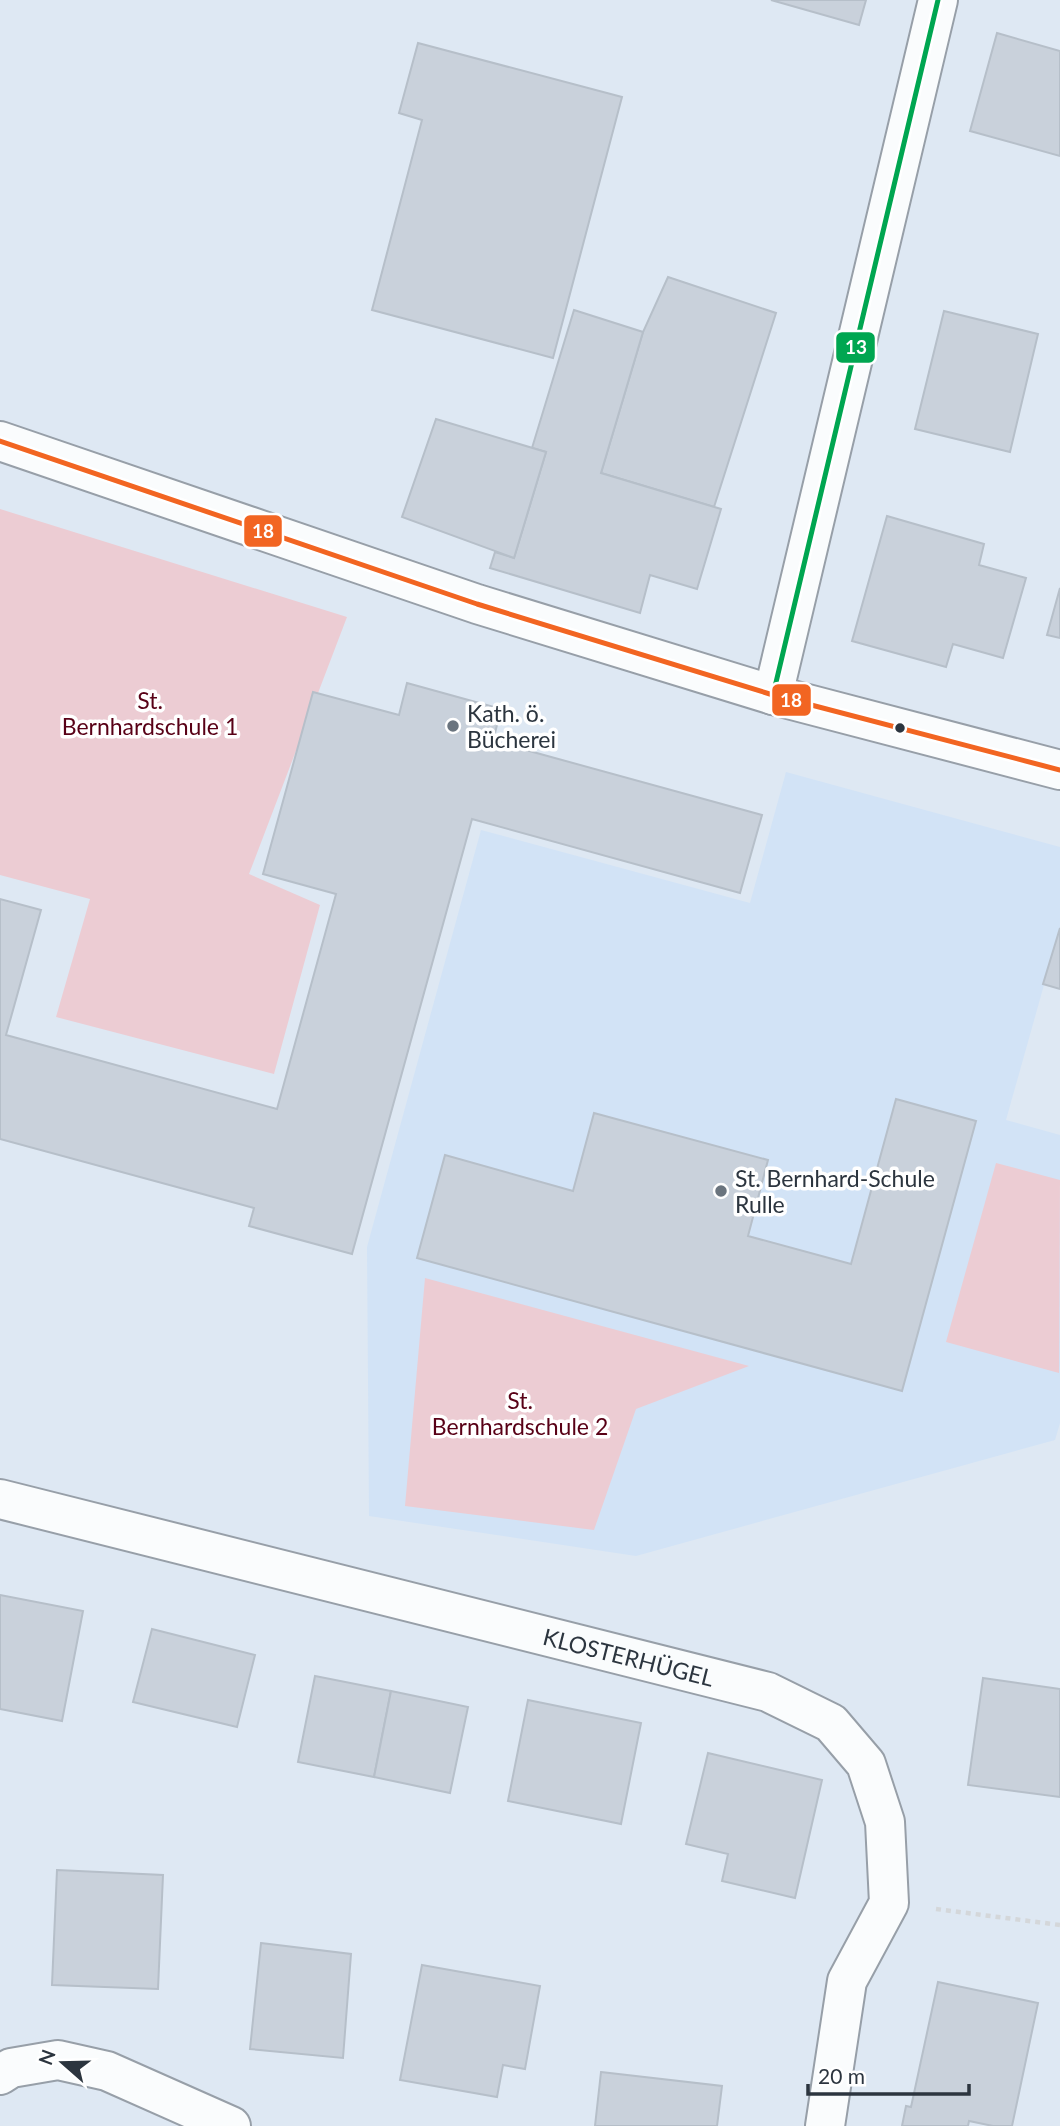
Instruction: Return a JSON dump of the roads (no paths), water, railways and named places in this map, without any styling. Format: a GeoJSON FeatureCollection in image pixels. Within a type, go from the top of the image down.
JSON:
{"type":"FeatureCollection","features":[{"type":"Feature","properties":{"kind":"street"},"geometry":{"type":"LineString","coordinates":[[773,695],[938,0]]}},
{"type":"Feature","properties":{"kind":"street"},"geometry":{"type":"LineString","coordinates":[[0,441],[477,604],[773,695],[1060,770]]}},
{"type":"Feature","properties":{"kind":"street","name":"KLOSTERHÜGEL"},"geometry":{"type":"LineString","coordinates":[[0,1499],[768,1692],[831,1723],[866,1764],[884,1822],[889,1903],[847,1981],[825,2126]]}},
{"type":"Feature","properties":{"kind":"street"},"geometry":{"type":"LineString","coordinates":[[0,2075],[11,2068],[58,2060],[95,2068],[232,2126]]}},
{"type":"Feature","properties":{"kind":"place","name":"Kath. ö. Bücherei"},"geometry":{"type":"Point","coordinates":[453,726]}},
{"type":"Feature","properties":{"kind":"place","name":"St. Bernhard-Schule Rulle"},"geometry":{"type":"Point","coordinates":[721,1191]}},
{"type":"Feature","properties":{"kind":"park label","name":"St. Bernhardschule 1"},"geometry":{"type":"Point","coordinates":[150,713]}},
{"type":"Feature","properties":{"kind":"park label","name":"St. Bernhardschule 2"},"geometry":{"type":"Point","coordinates":[520,1413]}}]}
